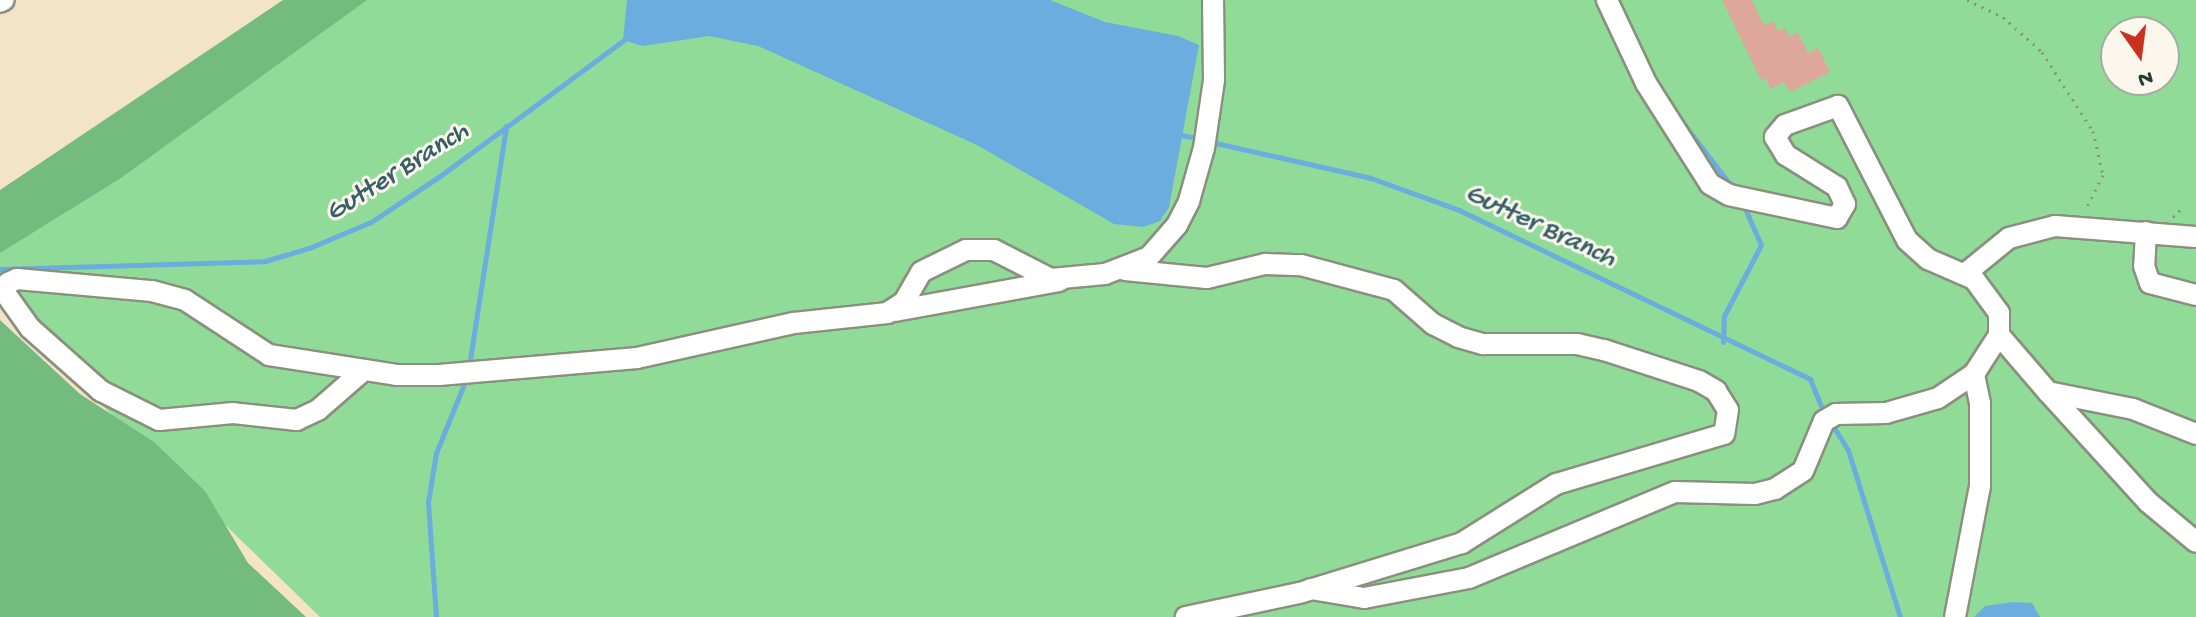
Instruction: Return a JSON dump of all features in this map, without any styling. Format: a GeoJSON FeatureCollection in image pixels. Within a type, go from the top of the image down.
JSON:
{"type":"FeatureCollection","features":[{"type":"Feature","properties":{"kind":"lane"},"geometry":{"type":"LineString","coordinates":[[1121,270],[1149,257],[1162,244],[1177,225],[1197,179],[1214,80],[1213,0]]}},
{"type":"Feature","properties":{"kind":"lane"},"geometry":{"type":"LineString","coordinates":[[1311,589],[1364,598],[1469,578],[1675,492],[1755,494],[1775,489],[1803,471],[1824,421],[1836,414],[1915,407],[1974,374],[1999,335],[1999,313],[1966,273],[1928,259],[1907,240],[1838,106],[1785,125],[1775,137],[1799,165],[1837,187],[1845,204],[1841,215],[1824,219],[1720,191],[1703,175],[1646,83],[1607,0]]}},
{"type":"Feature","properties":{"kind":"lane"},"geometry":{"type":"LineString","coordinates":[[1966,273],[2009,238],[2055,226],[2196,237]]}},
{"type":"Feature","properties":{"kind":"lane"},"geometry":{"type":"LineString","coordinates":[[2146,232],[2144,266],[2150,283],[2196,295]]}},
{"type":"Feature","properties":{"kind":"lane"},"geometry":{"type":"LineString","coordinates":[[894,311],[921,272],[966,250],[994,250],[1063,280]]}},
{"type":"Feature","properties":{"kind":"lane"},"geometry":{"type":"LineString","coordinates":[[364,370],[318,410],[297,420],[233,413],[159,420],[101,391],[30,328],[5,293],[8,283],[17,279],[152,291],[185,300],[269,355],[364,370],[439,375],[558,368],[663,354],[794,323],[894,311],[1121,270],[1207,278],[1265,264],[1301,265],[1394,290],[1458,337],[1483,344],[1577,344],[1699,381],[1716,391],[1728,410],[1728,427],[1711,440],[1556,484],[1462,543],[1311,589],[1186,617]]}},
{"type":"Feature","properties":{"kind":"lane"},"geometry":{"type":"LineString","coordinates":[[1999,335],[2148,502],[2196,542]]}},
{"type":"Feature","properties":{"kind":"lane"},"geometry":{"type":"LineString","coordinates":[[1955,617],[1980,486],[1980,403],[1974,374]]}},
{"type":"Feature","properties":{"kind":"lane"},"geometry":{"type":"LineString","coordinates":[[2048,392],[2133,409],[2196,434]]}},
{"type":"Feature","properties":{"kind":"path"},"geometry":{"type":"LineString","coordinates":[[1967,0],[2003,17],[2042,52],[2093,131],[2102,160],[2100,188],[2079,215],[2055,226]]}},
{"type":"Feature","properties":{"kind":"green space"},"geometry":{"type":"Polygon","coordinates":[[[283,0],[367,0],[121,178],[0,253],[0,190],[283,0]]]}},
{"type":"Feature","properties":{"kind":"green space"},"geometry":{"type":"Polygon","coordinates":[[[322,0],[2196,0],[2196,617],[320,617],[0,306],[0,226],[322,0]]]}},
{"type":"Feature","properties":{"kind":"green space"},"geometry":{"type":"Polygon","coordinates":[[[0,320],[80,394],[154,442],[205,491],[248,563],[306,617],[0,617],[0,320]]]}},
{"type":"Feature","properties":{"kind":"water"},"geometry":{"type":"Polygon","coordinates":[[[627,0],[1050,0],[1105,22],[1178,36],[1199,45],[1169,207],[1160,221],[1143,227],[1114,224],[977,145],[758,46],[709,36],[643,46],[623,40],[627,0]]]}},
{"type":"Feature","properties":{"kind":"water"},"geometry":{"type":"Polygon","coordinates":[[[2032,603],[2040,617],[1974,617],[1985,606],[2032,603]]]}},
{"type":"Feature","properties":{"kind":"building"},"geometry":{"type":"Polygon","coordinates":[[[1722,0],[1752,0],[1764,26],[1773,21],[1778,31],[1785,28],[1790,37],[1798,32],[1808,53],[1818,48],[1830,72],[1790,92],[1784,82],[1771,89],[1765,78],[1761,80],[1722,0]]]}},
{"type":"Feature","properties":{"kind":"waterway","name":"Gutter Branch"},"geometry":{"type":"LineString","coordinates":[[0,269],[265,261],[309,248],[371,222],[440,176],[629,36]]}},
{"type":"Feature","properties":{"kind":"waterway"},"geometry":{"type":"LineString","coordinates":[[1680,119],[1732,187]]}},
{"type":"Feature","properties":{"kind":"waterway"},"geometry":{"type":"LineString","coordinates":[[469,366],[506,126]]}},
{"type":"Feature","properties":{"kind":"waterway","name":"Gutter Branch"},"geometry":{"type":"LineString","coordinates":[[1180,135],[1191,137]]}},
{"type":"Feature","properties":{"kind":"waterway","name":"Gutter Branch"},"geometry":{"type":"LineString","coordinates":[[1211,142],[1371,178],[1459,210],[1810,379],[1821,406]]}},
{"type":"Feature","properties":{"kind":"waterway"},"geometry":{"type":"LineString","coordinates":[[1723,342],[1724,316],[1761,245],[1743,204]]}},
{"type":"Feature","properties":{"kind":"waterway"},"geometry":{"type":"LineString","coordinates":[[436,617],[428,502],[436,453],[466,379]]}},
{"type":"Feature","properties":{"kind":"waterway","name":"Gutter Branch"},"geometry":{"type":"LineString","coordinates":[[1833,426],[1848,450],[1900,617]]}}]}
